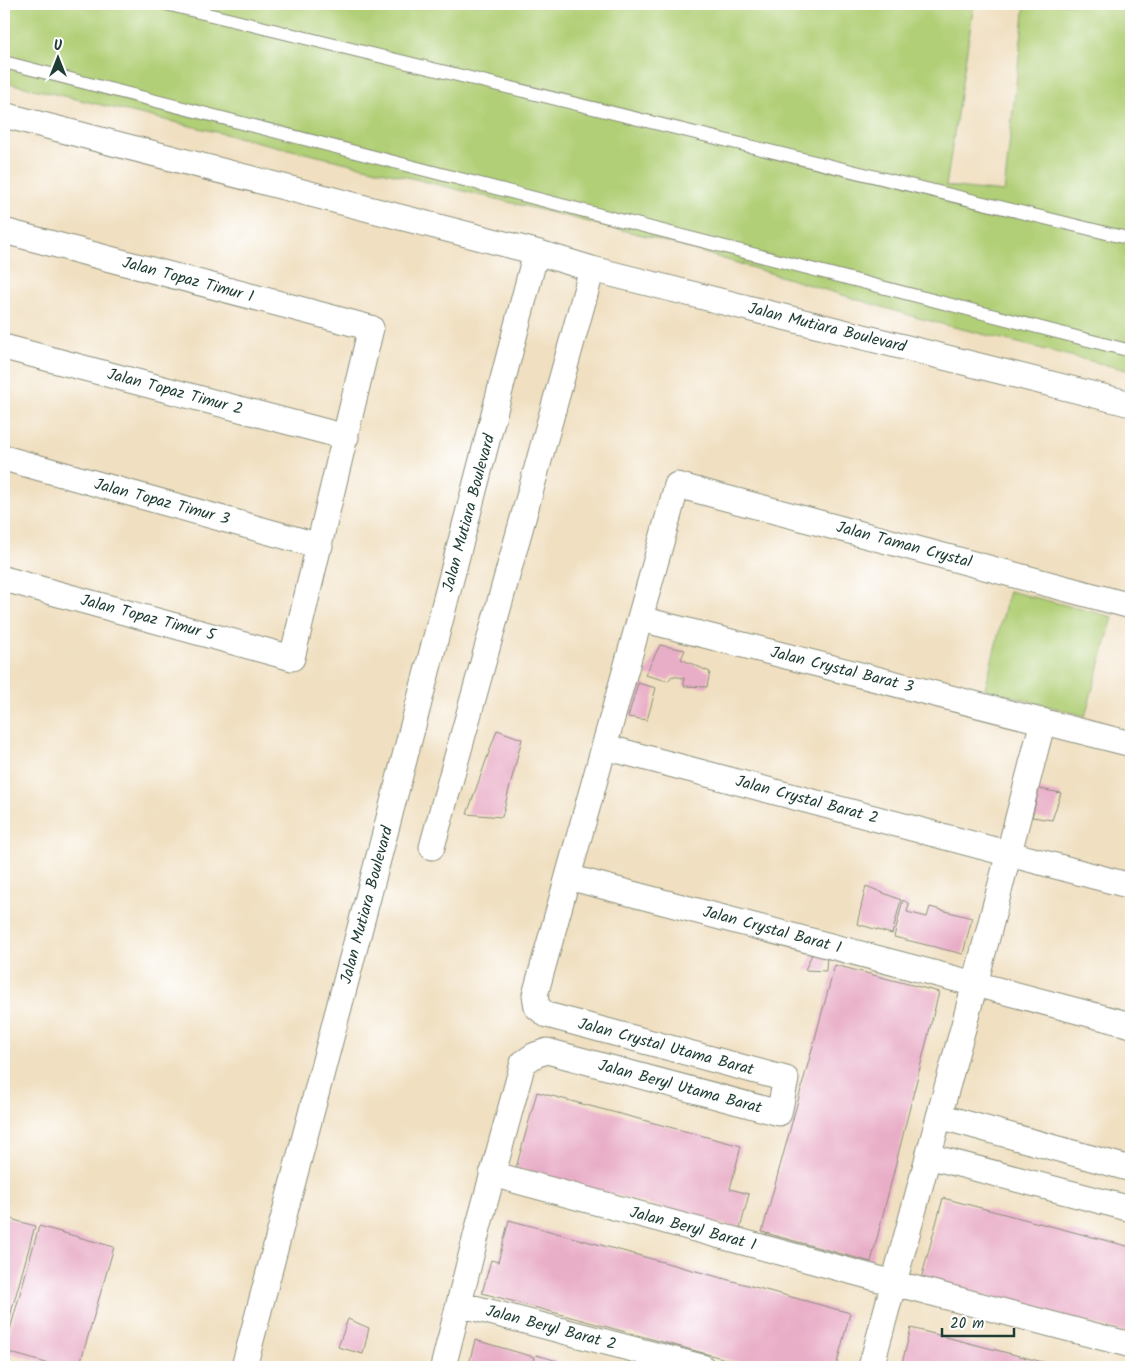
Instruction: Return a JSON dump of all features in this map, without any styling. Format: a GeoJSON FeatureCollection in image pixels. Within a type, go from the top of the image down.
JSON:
{"type":"FeatureCollection","features":[{"type":"Feature","properties":{"kind":"street"},"geometry":{"type":"LineString","coordinates":[[4,115],[536,252]]}},
{"type":"Feature","properties":{"kind":"street","name":"Jalan Topaz Timur 1"},"geometry":{"type":"LineString","coordinates":[[4,231],[371,328],[346,436]]}},
{"type":"Feature","properties":{"kind":"street","name":"Jalan Mutiara Boulevard"},"geometry":{"type":"LineString","coordinates":[[244,1367],[382,847],[536,252],[592,269],[1131,404]]}},
{"type":"Feature","properties":{"kind":"street"},"geometry":{"type":"LineString","coordinates":[[432,848],[592,269]]}},
{"type":"Feature","properties":{"kind":"street","name":"Jalan Topaz Timur 2"},"geometry":{"type":"LineString","coordinates":[[4,347],[346,436]]}},
{"type":"Feature","properties":{"kind":"street"},"geometry":{"type":"LineString","coordinates":[[320,546],[346,436]]}},
{"type":"Feature","properties":{"kind":"street","name":"Jalan Topaz Timur 3"},"geometry":{"type":"LineString","coordinates":[[4,458],[320,546]]}},
{"type":"Feature","properties":{"kind":"street","name":"Jalan Taman Crystal"},"geometry":{"type":"LineString","coordinates":[[641,619],[677,485],[1131,606]]}},
{"type":"Feature","properties":{"kind":"street","name":"Jalan Topaz Timur 5"},"geometry":{"type":"LineString","coordinates":[[4,579],[292,658],[320,546]]}},
{"type":"Feature","properties":{"kind":"street"},"geometry":{"type":"LineString","coordinates":[[568,876],[641,619]]}},
{"type":"Feature","properties":{"kind":"street","name":"Jalan Crystal Barat 3"},"geometry":{"type":"LineString","coordinates":[[641,619],[1131,744]]}},
{"type":"Feature","properties":{"kind":"street"},"geometry":{"type":"LineString","coordinates":[[871,1367],[975,984],[1043,721]]}},
{"type":"Feature","properties":{"kind":"street","name":"Jalan Crystal Barat 2"},"geometry":{"type":"LineString","coordinates":[[605,747],[1131,886]]}},
{"type":"Feature","properties":{"kind":"street","name":"Jalan Crystal Barat 1"},"geometry":{"type":"LineString","coordinates":[[568,876],[1131,1025]]}},
{"type":"Feature","properties":{"kind":"street","name":"Jalan Crystal Utama Barat"},"geometry":{"type":"LineString","coordinates":[[568,876],[535,995],[537,1006],[547,1015],[786,1079]]}},
{"type":"Feature","properties":{"kind":"street","name":"Jalan Beryl Utama Barat"},"geometry":{"type":"LineString","coordinates":[[492,1174],[523,1063],[534,1055],[547,1051],[779,1113],[786,1079]]}},
{"type":"Feature","properties":{"kind":"street"},"geometry":{"type":"LineString","coordinates":[[939,1116],[1131,1169]]}},
{"type":"Feature","properties":{"kind":"street"},"geometry":{"type":"LineString","coordinates":[[928,1156],[1131,1209]]}},
{"type":"Feature","properties":{"kind":"street"},"geometry":{"type":"LineString","coordinates":[[442,1367],[492,1174]]}},
{"type":"Feature","properties":{"kind":"street","name":"Jalan Beryl Barat 1"},"geometry":{"type":"LineString","coordinates":[[492,1174],[1131,1345]]}},
{"type":"Feature","properties":{"kind":"street","name":"Jalan Beryl Barat 2"},"geometry":{"type":"LineString","coordinates":[[459,1304],[702,1367]]}},
{"type":"Feature","properties":{"kind":"lane"},"geometry":{"type":"LineString","coordinates":[[166,4],[1131,239]]}},
{"type":"Feature","properties":{"kind":"lane"},"geometry":{"type":"LineString","coordinates":[[4,62],[1131,351]]}},
{"type":"Feature","properties":{"kind":"green space"},"geometry":{"type":"Polygon","coordinates":[[[4,4],[974,4],[946,186],[1004,192],[1025,4],[1131,4],[1131,371],[922,319],[654,238],[411,178],[4,82],[4,4]]]}},
{"type":"Feature","properties":{"kind":"green space"},"geometry":{"type":"Polygon","coordinates":[[[1009,591],[1113,617],[1085,716],[985,689],[1009,591]]]}},
{"type":"Feature","properties":{"kind":"building"},"geometry":{"type":"Polygon","coordinates":[[[660,645],[685,650],[681,659],[710,672],[707,687],[684,686],[684,678],[672,676],[668,681],[645,675],[660,645]]]}},
{"type":"Feature","properties":{"kind":"building"},"geometry":{"type":"Polygon","coordinates":[[[638,683],[656,688],[647,720],[628,717],[638,683]]]}},
{"type":"Feature","properties":{"kind":"building"},"geometry":{"type":"Polygon","coordinates":[[[497,730],[522,739],[502,817],[467,814],[497,730]]]}},
{"type":"Feature","properties":{"kind":"building"},"geometry":{"type":"Polygon","coordinates":[[[1039,789],[1061,793],[1052,820],[1032,817],[1039,789]]]}},
{"type":"Feature","properties":{"kind":"building"},"geometry":{"type":"Polygon","coordinates":[[[866,886],[901,900],[892,934],[857,924],[866,886]]]}},
{"type":"Feature","properties":{"kind":"building"},"geometry":{"type":"Polygon","coordinates":[[[903,900],[909,904],[907,912],[927,917],[930,907],[972,918],[963,954],[894,937],[903,900]]]}},
{"type":"Feature","properties":{"kind":"building"},"geometry":{"type":"Polygon","coordinates":[[[812,954],[827,954],[826,971],[805,970],[812,954]]]}},
{"type":"Feature","properties":{"kind":"building"},"geometry":{"type":"Polygon","coordinates":[[[835,965],[939,992],[871,1262],[762,1232],[835,965]]]}},
{"type":"Feature","properties":{"kind":"building"},"geometry":{"type":"Polygon","coordinates":[[[537,1092],[741,1146],[730,1189],[749,1194],[740,1229],[516,1168],[537,1092]]]}},
{"type":"Feature","properties":{"kind":"building"},"geometry":{"type":"Polygon","coordinates":[[[943,1198],[1131,1247],[1131,1334],[921,1279],[943,1198]]]}},
{"type":"Feature","properties":{"kind":"building"},"geometry":{"type":"Polygon","coordinates":[[[4,1217],[35,1226],[4,1338],[4,1217]]]}},
{"type":"Feature","properties":{"kind":"building"},"geometry":{"type":"Polygon","coordinates":[[[509,1220],[850,1313],[836,1367],[755,1367],[482,1293],[491,1260],[498,1262],[509,1220]]]}},
{"type":"Feature","properties":{"kind":"building"},"geometry":{"type":"Polygon","coordinates":[[[39,1226],[114,1247],[79,1367],[60,1367],[4,1351],[39,1226]]]}},
{"type":"Feature","properties":{"kind":"building"},"geometry":{"type":"Polygon","coordinates":[[[348,1319],[369,1328],[363,1354],[338,1347],[348,1319]]]}},
{"type":"Feature","properties":{"kind":"building"},"geometry":{"type":"Polygon","coordinates":[[[911,1328],[1062,1367],[901,1367],[911,1328]]]}},
{"type":"Feature","properties":{"kind":"building"},"geometry":{"type":"Polygon","coordinates":[[[475,1340],[534,1357],[531,1367],[468,1367],[475,1340]]]}},
{"type":"Feature","properties":{"kind":"building"},"geometry":{"type":"Polygon","coordinates":[[[536,1355],[558,1361],[556,1367],[533,1367],[536,1355]]]}}]}
